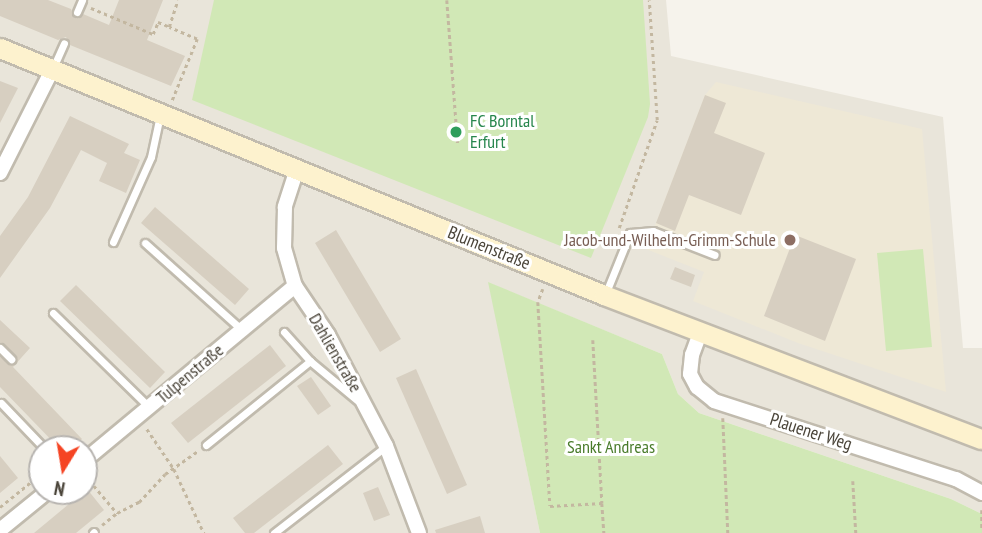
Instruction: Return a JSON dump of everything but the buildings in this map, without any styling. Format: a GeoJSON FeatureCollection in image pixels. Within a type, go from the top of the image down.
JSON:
{"type":"FeatureCollection","features":[{"type":"Feature","properties":{"kind":"street","name":"Blumenstraße"},"geometry":{"type":"LineString","coordinates":[[0,48],[604,295],[982,439]]}},
{"type":"Feature","properties":{"kind":"street"},"geometry":{"type":"LineString","coordinates":[[0,173],[52,70]]}},
{"type":"Feature","properties":{"kind":"street","name":"Dahlienstraße"},"geometry":{"type":"LineString","coordinates":[[297,169],[285,206],[284,248],[295,286],[328,335],[386,446],[419,533]]}},
{"type":"Feature","properties":{"kind":"street","name":"Tulpenstraße"},"geometry":{"type":"LineString","coordinates":[[98,450],[295,286]]}},
{"type":"Feature","properties":{"kind":"street","name":"Plauener Weg"},"geometry":{"type":"LineString","coordinates":[[700,333],[690,373],[697,387],[714,401],[956,479],[982,493]]}},
{"type":"Feature","properties":{"kind":"street"},"geometry":{"type":"LineString","coordinates":[[0,530],[31,505]]}},
{"type":"Feature","properties":{"kind":"lane"},"geometry":{"type":"LineString","coordinates":[[52,70],[64,43]]}},
{"type":"Feature","properties":{"kind":"lane"},"geometry":{"type":"LineString","coordinates":[[113,242],[151,157],[161,114]]}},
{"type":"Feature","properties":{"kind":"lane"},"geometry":{"type":"LineString","coordinates":[[604,295],[630,233],[653,231],[715,255]]}},
{"type":"Feature","properties":{"kind":"lane"},"geometry":{"type":"LineString","coordinates":[[145,243],[242,330]]}},
{"type":"Feature","properties":{"kind":"lane"},"geometry":{"type":"LineString","coordinates":[[53,313],[144,412]]}},
{"type":"Feature","properties":{"kind":"lane"},"geometry":{"type":"LineString","coordinates":[[284,332],[310,361],[366,408]]}},
{"type":"Feature","properties":{"kind":"lane"},"geometry":{"type":"LineString","coordinates":[[0,348],[10,359]]}},
{"type":"Feature","properties":{"kind":"lane"},"geometry":{"type":"LineString","coordinates":[[206,445],[310,361]]}},
{"type":"Feature","properties":{"kind":"lane"},"geometry":{"type":"LineString","coordinates":[[1,403],[32,435]]}},
{"type":"Feature","properties":{"kind":"lane"},"geometry":{"type":"LineString","coordinates":[[274,533],[386,446]]}},
{"type":"Feature","properties":{"kind":"path"},"geometry":{"type":"LineString","coordinates":[[169,27],[178,0]]}},
{"type":"Feature","properties":{"kind":"path"},"geometry":{"type":"LineString","coordinates":[[447,0],[458,147]]}},
{"type":"Feature","properties":{"kind":"path"},"geometry":{"type":"LineString","coordinates":[[617,231],[657,120],[649,0]]}},
{"type":"Feature","properties":{"kind":"path"},"geometry":{"type":"LineString","coordinates":[[80,5],[153,34],[158,22],[197,39],[177,94],[161,114]]}},
{"type":"Feature","properties":{"kind":"path"},"geometry":{"type":"LineString","coordinates":[[550,273],[538,302],[550,506],[602,503]]}},
{"type":"Feature","properties":{"kind":"path"},"geometry":{"type":"LineString","coordinates":[[593,340],[604,533]]}},
{"type":"Feature","properties":{"kind":"path"},"geometry":{"type":"LineString","coordinates":[[726,405],[721,422],[729,533]]}},
{"type":"Feature","properties":{"kind":"path"},"geometry":{"type":"LineString","coordinates":[[144,412],[204,533]]}},
{"type":"Feature","properties":{"kind":"path"},"geometry":{"type":"LineString","coordinates":[[93,533],[117,513],[139,502],[174,469],[206,445]]}},
{"type":"Feature","properties":{"kind":"path"},"geometry":{"type":"LineString","coordinates":[[853,481],[856,533]]}},
{"type":"Feature","properties":{"kind":"path"},"geometry":{"type":"LineString","coordinates":[[0,507],[28,484]]}},
{"type":"Feature","properties":{"kind":"path"},"geometry":{"type":"LineString","coordinates":[[98,491],[117,513]]}},
{"type":"Feature","properties":{"kind":"path"},"geometry":{"type":"LineString","coordinates":[[982,510],[982,528]]}},
{"type":"Feature","properties":{"kind":"shaded area"},"geometry":{"type":"Polygon","coordinates":[[[0,0],[666,0],[671,56],[943,117],[963,348],[982,348],[982,514],[951,499],[699,413],[678,394],[662,354],[489,283],[540,533],[0,533],[0,0]]]}},
{"type":"Feature","properties":{"kind":"shaded area","name":"Jacob-und-Wilhelm-Grimm-Schule"},"geometry":{"type":"Polygon","coordinates":[[[716,82],[922,129],[946,392],[798,343],[693,301],[704,272],[646,249],[705,95],[716,82]]]}},
{"type":"Feature","properties":{"kind":"green space","name":"FC Borntal Erfurt"},"geometry":{"type":"Polygon","coordinates":[[[214,0],[643,0],[650,104],[648,117],[591,258],[192,100],[214,0]]]}},
{"type":"Feature","properties":{"kind":"green space"},"geometry":{"type":"Polygon","coordinates":[[[923,249],[932,347],[886,351],[877,253],[923,249]]]}},
{"type":"Feature","properties":{"kind":"green space","name":"Sankt Andreas"},"geometry":{"type":"Polygon","coordinates":[[[488,282],[662,354],[678,394],[699,413],[951,499],[982,514],[982,533],[540,533],[488,282]]]}},
{"type":"Feature","properties":{"kind":"place","name":"FC Borntal Erfurt"},"geometry":{"type":"Point","coordinates":[456,132]}},
{"type":"Feature","properties":{"kind":"place","name":"Jacob-und-Wilhelm-Grimm-Schule"},"geometry":{"type":"Point","coordinates":[790,240]}}]}
